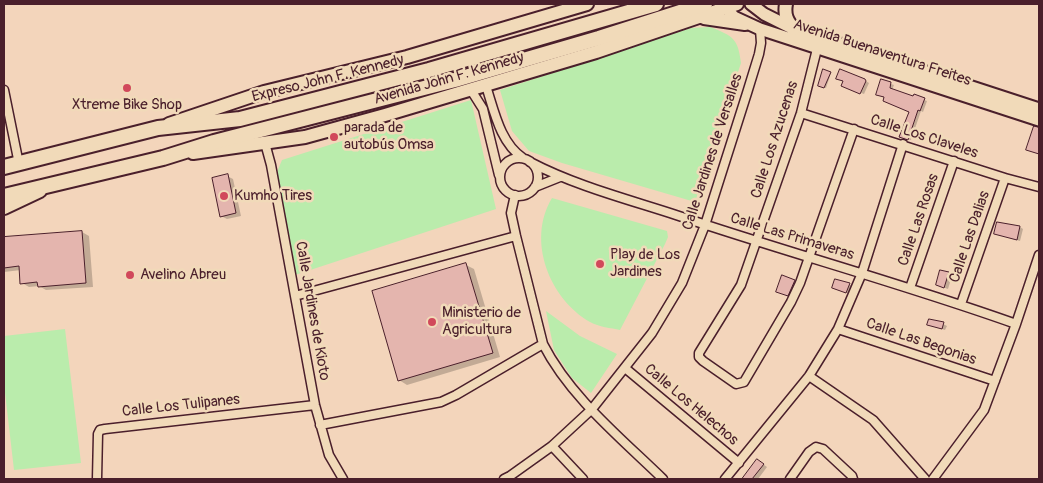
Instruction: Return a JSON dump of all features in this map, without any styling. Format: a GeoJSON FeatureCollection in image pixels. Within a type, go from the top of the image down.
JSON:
{"type":"FeatureCollection","features":[{"type":"Feature","properties":{"kind":"highway","name":"Expreso John F. Kennedy"},"geometry":{"type":"LineString","coordinates":[[4,168],[158,128],[240,119],[378,83],[656,4]]}},
{"type":"Feature","properties":{"kind":"highway"},"geometry":{"type":"LineString","coordinates":[[4,196],[163,158],[382,99],[527,59],[706,4]]}},
{"type":"Feature","properties":{"kind":"main road"},"geometry":{"type":"LineString","coordinates":[[158,128],[264,92],[407,57],[587,4]]}},
{"type":"Feature","properties":{"kind":"main road"},"geometry":{"type":"LineString","coordinates":[[696,19],[706,4]]}},
{"type":"Feature","properties":{"kind":"main road","name":"Avenida Buenaventura Freites"},"geometry":{"type":"LineString","coordinates":[[751,4],[764,14],[794,29],[1039,108]]}},
{"type":"Feature","properties":{"kind":"main road"},"geometry":{"type":"LineString","coordinates":[[786,4],[785,14],[788,22],[794,29]]}},
{"type":"Feature","properties":{"kind":"main road","name":"Avenida John F. Kennedy"},"geometry":{"type":"LineString","coordinates":[[163,158],[305,137],[486,86],[596,52],[696,19],[728,5]]}},
{"type":"Feature","properties":{"kind":"main road","name":"Avenida Buenaventura Freites"},"geometry":{"type":"LineString","coordinates":[[728,5],[734,17],[760,30],[1039,120]]}},
{"type":"Feature","properties":{"kind":"main road"},"geometry":{"type":"LineString","coordinates":[[696,19],[718,19],[745,24]]}},
{"type":"Feature","properties":{"kind":"main road"},"geometry":{"type":"LineString","coordinates":[[4,208],[57,183]]}},
{"type":"Feature","properties":{"kind":"street","name":"Calle Jardines de Versalles"},"geometry":{"type":"LineString","coordinates":[[504,479],[552,446],[592,409],[652,333],[682,283],[705,225],[759,54],[761,43],[760,30]]}},
{"type":"Feature","properties":{"kind":"street","name":"Calle Los Azucenas"},"geometry":{"type":"LineString","coordinates":[[807,258],[800,283],[791,302],[744,382],[736,384],[699,357],[699,353],[741,285],[801,113],[817,48]]}},
{"type":"Feature","properties":{"kind":"street","name":"Calle Las Primaveras"},"geometry":{"type":"LineString","coordinates":[[486,86],[502,132],[516,153],[560,177],[807,258],[961,304],[1016,324]]}},
{"type":"Feature","properties":{"kind":"street"},"geometry":{"type":"LineString","coordinates":[[4,90],[19,164]]}},
{"type":"Feature","properties":{"kind":"street"},"geometry":{"type":"LineString","coordinates":[[471,90],[483,108],[500,180],[505,190],[515,195],[526,194],[535,187],[560,177]]}},
{"type":"Feature","properties":{"kind":"street","name":"Calle Los Claveles"},"geometry":{"type":"LineString","coordinates":[[801,113],[1005,178],[1039,187]]}},
{"type":"Feature","properties":{"kind":"street"},"geometry":{"type":"LineString","coordinates":[[807,258],[854,129]]}},
{"type":"Feature","properties":{"kind":"street","name":"Calle Jardines de Kioto"},"geometry":{"type":"LineString","coordinates":[[265,143],[271,165],[315,405],[329,455],[344,479]]}},
{"type":"Feature","properties":{"kind":"street"},"geometry":{"type":"LineString","coordinates":[[725,479],[808,376],[838,328],[862,273],[903,144]]}},
{"type":"Feature","properties":{"kind":"street"},"geometry":{"type":"LineString","coordinates":[[500,180],[500,174],[507,163],[518,158],[528,160],[534,166],[538,176],[535,187]]}},
{"type":"Feature","properties":{"kind":"street","name":"Calle Las Rosas"},"geometry":{"type":"LineString","coordinates":[[910,288],[954,161]]}},
{"type":"Feature","properties":{"kind":"street","name":"Calle Las Dalias"},"geometry":{"type":"LineString","coordinates":[[961,304],[1005,178]]}},
{"type":"Feature","properties":{"kind":"street"},"geometry":{"type":"LineString","coordinates":[[515,195],[511,213],[543,344],[568,384],[663,479]]}},
{"type":"Feature","properties":{"kind":"street"},"geometry":{"type":"LineString","coordinates":[[295,296],[516,236]]}},
{"type":"Feature","properties":{"kind":"street"},"geometry":{"type":"LineString","coordinates":[[933,479],[984,410],[1016,324],[1039,254]]}},
{"type":"Feature","properties":{"kind":"street","name":"Calle Las Begonias"},"geometry":{"type":"LineString","coordinates":[[838,328],[995,381]]}},
{"type":"Feature","properties":{"kind":"street"},"geometry":{"type":"LineString","coordinates":[[320,425],[441,402],[543,344]]}},
{"type":"Feature","properties":{"kind":"street","name":"Calle Los Helechos"},"geometry":{"type":"LineString","coordinates":[[625,368],[739,463]]}},
{"type":"Feature","properties":{"kind":"street"},"geometry":{"type":"LineString","coordinates":[[808,376],[874,420],[925,479]]}},
{"type":"Feature","properties":{"kind":"street","name":"Calle Los Tulipanes"},"geometry":{"type":"LineString","coordinates":[[97,479],[98,434],[100,430],[315,405]]}},
{"type":"Feature","properties":{"kind":"street"},"geometry":{"type":"LineString","coordinates":[[552,446],[583,479]]}},
{"type":"Feature","properties":{"kind":"street"},"geometry":{"type":"LineString","coordinates":[[790,479],[809,452],[816,447],[823,449],[853,479]]}},
{"type":"Feature","properties":{"kind":"green space"},"geometry":{"type":"Polygon","coordinates":[[[710,27],[733,39],[738,48],[741,63],[695,202],[562,163],[529,151],[512,131],[500,90],[691,28],[710,27]]]}},
{"type":"Feature","properties":{"kind":"green space"},"geometry":{"type":"Polygon","coordinates":[[[471,100],[496,209],[295,275],[277,172],[282,160],[471,100]]]}},
{"type":"Feature","properties":{"kind":"green space","name":"Play de Los Jardines"},"geometry":{"type":"Polygon","coordinates":[[[552,198],[667,231],[668,237],[665,244],[620,330],[590,322],[576,312],[554,284],[546,268],[541,232],[552,198]]]}},
{"type":"Feature","properties":{"kind":"green space"},"geometry":{"type":"Polygon","coordinates":[[[546,311],[580,336],[617,354],[591,393],[572,378],[554,350],[546,311]]]}},
{"type":"Feature","properties":{"kind":"green space"},"geometry":{"type":"Polygon","coordinates":[[[65,329],[81,463],[14,470],[4,384],[4,336],[65,329]]]}},
{"type":"Feature","properties":{"kind":"building"},"geometry":{"type":"Polygon","coordinates":[[[823,69],[831,72],[824,88],[818,86],[823,69]]]}},
{"type":"Feature","properties":{"kind":"building"},"geometry":{"type":"Polygon","coordinates":[[[840,69],[865,79],[866,81],[860,94],[841,86],[843,81],[836,79],[840,69]]]}},
{"type":"Feature","properties":{"kind":"building"},"geometry":{"type":"Polygon","coordinates":[[[881,79],[891,82],[890,88],[925,98],[920,111],[918,110],[908,140],[899,137],[909,112],[883,101],[884,97],[876,95],[881,79]]]}},
{"type":"Feature","properties":{"kind":"building"},"geometry":{"type":"Polygon","coordinates":[[[1034,126],[1039,127],[1039,154],[1026,150],[1034,126]]]}},
{"type":"Feature","properties":{"kind":"building","name":"Kumho Tires"},"geometry":{"type":"Polygon","coordinates":[[[228,174],[236,213],[220,217],[212,178],[228,174]]]}},
{"type":"Feature","properties":{"kind":"building"},"geometry":{"type":"Polygon","coordinates":[[[997,222],[1020,226],[1017,240],[994,234],[997,222]]]}},
{"type":"Feature","properties":{"kind":"building"},"geometry":{"type":"Polygon","coordinates":[[[82,231],[86,283],[38,287],[37,282],[20,284],[19,266],[4,268],[4,237],[82,231]]]}},
{"type":"Feature","properties":{"kind":"building","name":"Ministerio de Agricultura"},"geometry":{"type":"Polygon","coordinates":[[[466,263],[493,353],[398,381],[372,291],[466,263]]]}},
{"type":"Feature","properties":{"kind":"building"},"geometry":{"type":"Polygon","coordinates":[[[940,270],[949,272],[944,288],[936,285],[940,270]]]}},
{"type":"Feature","properties":{"kind":"building"},"geometry":{"type":"Polygon","coordinates":[[[782,275],[795,280],[788,296],[776,292],[782,275]]]}},
{"type":"Feature","properties":{"kind":"building"},"geometry":{"type":"Polygon","coordinates":[[[835,279],[850,283],[846,293],[832,288],[835,279]]]}},
{"type":"Feature","properties":{"kind":"building"},"geometry":{"type":"Polygon","coordinates":[[[929,319],[944,322],[942,329],[927,325],[929,319]]]}},
{"type":"Feature","properties":{"kind":"building"},"geometry":{"type":"Polygon","coordinates":[[[757,459],[764,464],[752,479],[742,479],[757,459]]]}},
{"type":"Feature","properties":{"kind":"place","name":"Xtreme Bike Shop"},"geometry":{"type":"Point","coordinates":[127,88]}},
{"type":"Feature","properties":{"kind":"place","name":"parada de autobús Omsa"},"geometry":{"type":"Point","coordinates":[334,137]}},
{"type":"Feature","properties":{"kind":"place","name":"Kumho Tires"},"geometry":{"type":"Point","coordinates":[224,196]}},
{"type":"Feature","properties":{"kind":"place","name":"Play de Los Jardines"},"geometry":{"type":"Point","coordinates":[600,264]}},
{"type":"Feature","properties":{"kind":"place","name":"Avelino Abreu"},"geometry":{"type":"Point","coordinates":[130,275]}},
{"type":"Feature","properties":{"kind":"place","name":"Ministerio de Agricultura"},"geometry":{"type":"Point","coordinates":[432,322]}}]}
